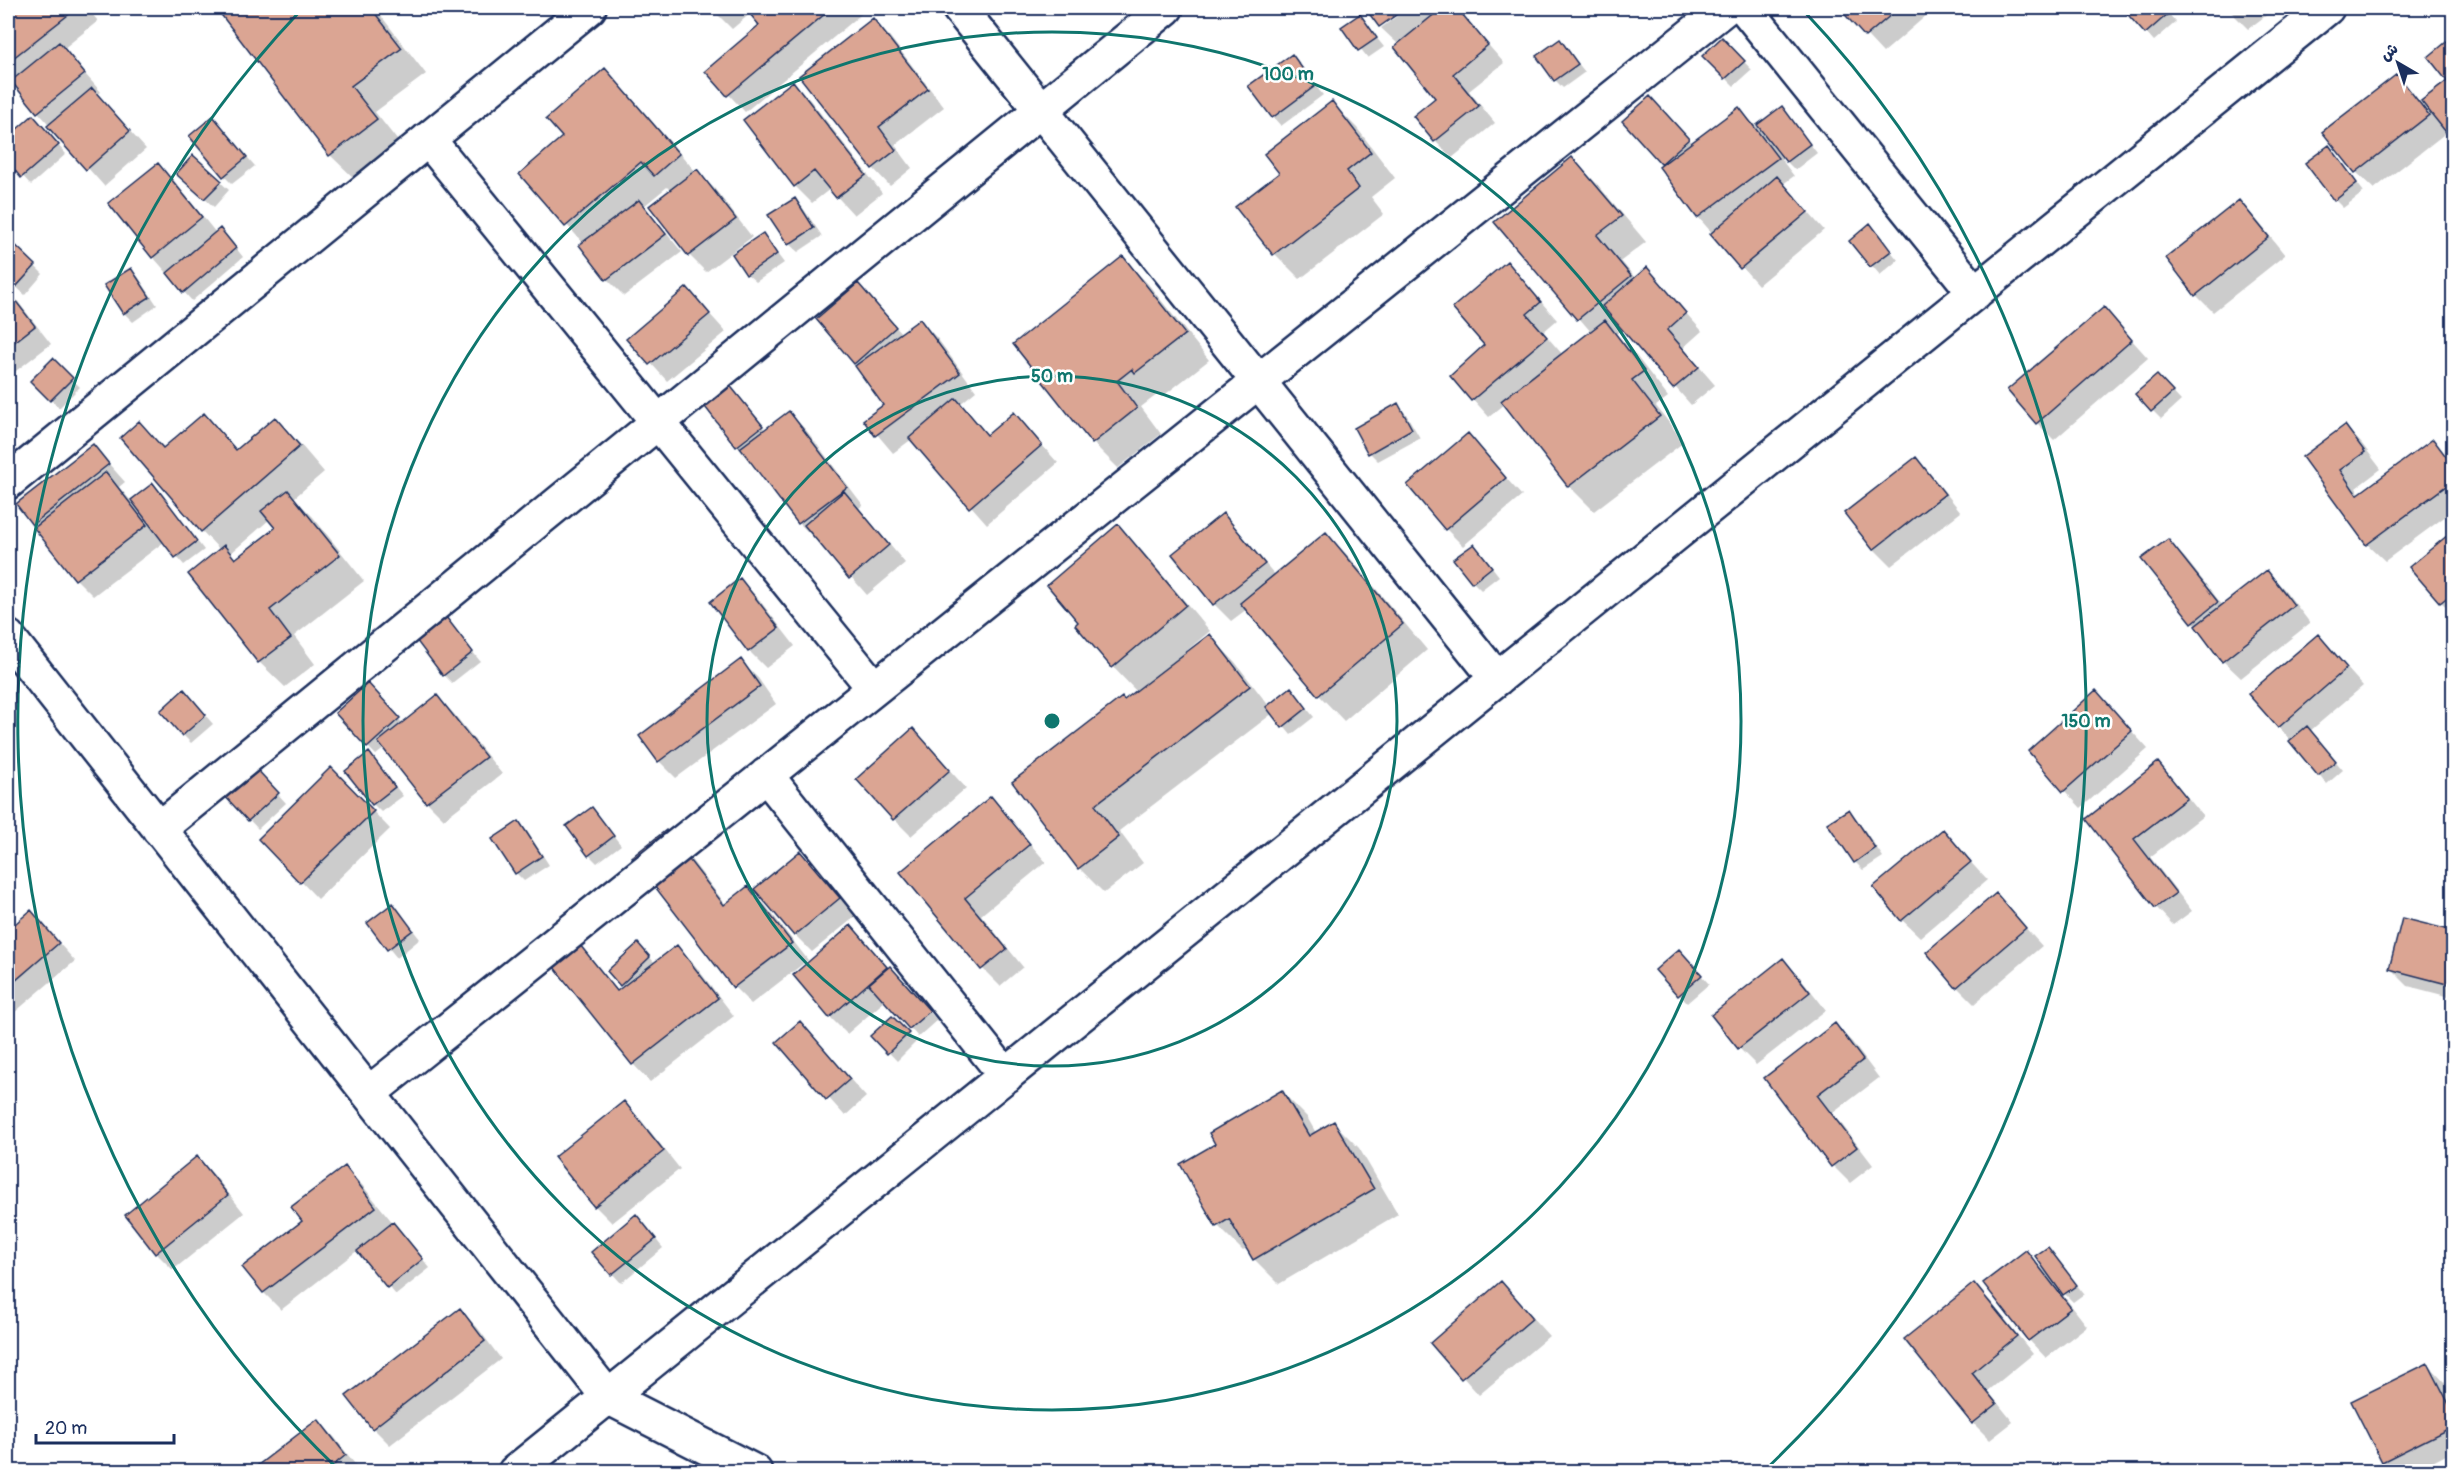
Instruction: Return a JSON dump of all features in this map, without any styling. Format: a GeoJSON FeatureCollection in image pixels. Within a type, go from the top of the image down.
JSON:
{"type":"FeatureCollection","features":[{"type":"Feature","properties":{"kind":"street"},"geometry":{"type":"LineString","coordinates":[[8,482],[589,8]]}},
{"type":"Feature","properties":{"kind":"street"},"geometry":{"type":"LineString","coordinates":[[959,8],[1497,680]]}},
{"type":"Feature","properties":{"kind":"street"},"geometry":{"type":"LineString","coordinates":[[159,829],[1166,8]]}},
{"type":"Feature","properties":{"kind":"street"},"geometry":{"type":"LineString","coordinates":[[369,1093],[1725,8]]}},
{"type":"Feature","properties":{"kind":"street"},"geometry":{"type":"LineString","coordinates":[[1745,8],[1975,292]]}},
{"type":"Feature","properties":{"kind":"street"},"geometry":{"type":"LineString","coordinates":[[515,1472],[2327,8]]}},
{"type":"Feature","properties":{"kind":"street"},"geometry":{"type":"LineString","coordinates":[[428,139],[874,688]]}},
{"type":"Feature","properties":{"kind":"street"},"geometry":{"type":"LineString","coordinates":[[8,637],[608,1397],[755,1472]]}},
{"type":"Feature","properties":{"kind":"street"},"geometry":{"type":"LineString","coordinates":[[766,775],[1006,1076]]}},
{"type":"Feature","properties":{"kind":"building"},"geometry":{"type":"Polygon","coordinates":[[[8,8],[77,8],[8,62],[8,8]]]}},
{"type":"Feature","properties":{"kind":"building"},"geometry":{"type":"Polygon","coordinates":[[[216,8],[371,8],[402,48],[351,86],[377,119],[329,156],[216,8]]]}},
{"type":"Feature","properties":{"kind":"building"},"geometry":{"type":"Polygon","coordinates":[[[745,8],[832,8],[727,96],[705,71],[759,25],[745,8]]]}},
{"type":"Feature","properties":{"kind":"building"},"geometry":{"type":"Polygon","coordinates":[[[1365,8],[1406,8],[1379,27],[1365,8]]]}},
{"type":"Feature","properties":{"kind":"building"},"geometry":{"type":"Polygon","coordinates":[[[1442,8],[1457,8],[1488,45],[1453,74],[1479,106],[1434,142],[1413,116],[1435,98],[1394,47],[1442,8]]]}},
{"type":"Feature","properties":{"kind":"building"},"geometry":{"type":"Polygon","coordinates":[[[1839,8],[1899,8],[1865,37],[1839,8]]]}},
{"type":"Feature","properties":{"kind":"building"},"geometry":{"type":"Polygon","coordinates":[[[2122,8],[2164,8],[2169,13],[2145,34],[2122,8]]]}},
{"type":"Feature","properties":{"kind":"building"},"geometry":{"type":"Polygon","coordinates":[[[1360,14],[1377,38],[1358,51],[1341,27],[1360,14]]]}},
{"type":"Feature","properties":{"kind":"building"},"geometry":{"type":"Polygon","coordinates":[[[873,18],[928,89],[879,127],[896,150],[872,169],[799,76],[873,18]]]}},
{"type":"Feature","properties":{"kind":"building"},"geometry":{"type":"Polygon","coordinates":[[[1722,37],[1745,61],[1725,79],[1702,56],[1722,37]]]}},
{"type":"Feature","properties":{"kind":"building"},"geometry":{"type":"Polygon","coordinates":[[[2451,38],[2454,41],[2454,82],[2451,84],[2454,86],[2454,142],[2421,101],[2447,81],[2428,57],[2451,38]]]}},
{"type":"Feature","properties":{"kind":"building"},"geometry":{"type":"Polygon","coordinates":[[[1560,39],[1578,64],[1554,81],[1536,56],[1560,39]]]}},
{"type":"Feature","properties":{"kind":"building"},"geometry":{"type":"Polygon","coordinates":[[[59,42],[85,74],[37,113],[11,81],[59,42]]]}},
{"type":"Feature","properties":{"kind":"building"},"geometry":{"type":"Polygon","coordinates":[[[1292,54],[1315,86],[1272,118],[1248,86],[1292,54]]]}},
{"type":"Feature","properties":{"kind":"building"},"geometry":{"type":"Polygon","coordinates":[[[605,68],[679,154],[654,176],[641,162],[565,227],[519,174],[562,137],[546,119],[605,68]]]}},
{"type":"Feature","properties":{"kind":"building"},"geometry":{"type":"Polygon","coordinates":[[[2397,74],[2429,115],[2355,173],[2322,132],[2397,74]]]}},
{"type":"Feature","properties":{"kind":"building"},"geometry":{"type":"Polygon","coordinates":[[[793,81],[866,175],[836,198],[814,171],[794,187],[743,120],[793,81]]]}},
{"type":"Feature","properties":{"kind":"building"},"geometry":{"type":"Polygon","coordinates":[[[92,88],[130,131],[86,170],[47,126],[92,88]]]}},
{"type":"Feature","properties":{"kind":"building"},"geometry":{"type":"Polygon","coordinates":[[[1650,96],[1689,139],[1661,164],[1622,121],[1650,96]]]}},
{"type":"Feature","properties":{"kind":"building"},"geometry":{"type":"Polygon","coordinates":[[[1332,101],[1371,152],[1347,171],[1359,188],[1273,255],[1235,207],[1279,173],[1264,154],[1332,101]]]}},
{"type":"Feature","properties":{"kind":"building"},"geometry":{"type":"Polygon","coordinates":[[[1782,106],[1810,144],[1786,162],[1757,125],[1782,106]]]}},
{"type":"Feature","properties":{"kind":"building"},"geometry":{"type":"Polygon","coordinates":[[[1739,107],[1778,158],[1697,218],[1659,167],[1739,107]]]}},
{"type":"Feature","properties":{"kind":"building"},"geometry":{"type":"Polygon","coordinates":[[[33,115],[59,145],[21,178],[8,162],[8,137],[33,115]]]}},
{"type":"Feature","properties":{"kind":"building"},"geometry":{"type":"Polygon","coordinates":[[[213,116],[247,157],[223,177],[189,136],[213,116]]]}},
{"type":"Feature","properties":{"kind":"building"},"geometry":{"type":"Polygon","coordinates":[[[2329,145],[2357,183],[2334,201],[2305,163],[2329,145]]]}},
{"type":"Feature","properties":{"kind":"building"},"geometry":{"type":"Polygon","coordinates":[[[193,155],[222,181],[204,199],[176,174],[193,155]]]}},
{"type":"Feature","properties":{"kind":"building"},"geometry":{"type":"Polygon","coordinates":[[[1572,157],[1622,216],[1597,235],[1631,276],[1577,320],[1494,222],[1572,157]]]}},
{"type":"Feature","properties":{"kind":"building"},"geometry":{"type":"Polygon","coordinates":[[[158,163],[202,217],[152,258],[108,203],[158,163]]]}},
{"type":"Feature","properties":{"kind":"building"},"geometry":{"type":"Polygon","coordinates":[[[697,169],[736,219],[688,256],[649,206],[697,169]]]}},
{"type":"Feature","properties":{"kind":"building"},"geometry":{"type":"Polygon","coordinates":[[[1777,176],[1808,212],[1740,269],[1710,234],[1777,176]]]}},
{"type":"Feature","properties":{"kind":"building"},"geometry":{"type":"Polygon","coordinates":[[[795,198],[814,228],[788,245],[768,215],[795,198]]]}},
{"type":"Feature","properties":{"kind":"building"},"geometry":{"type":"Polygon","coordinates":[[[639,200],[666,234],[606,280],[579,245],[639,200]]]}},
{"type":"Feature","properties":{"kind":"building"},"geometry":{"type":"Polygon","coordinates":[[[2239,200],[2269,237],[2195,296],[2166,258],[2239,200]]]}},
{"type":"Feature","properties":{"kind":"building"},"geometry":{"type":"Polygon","coordinates":[[[1870,223],[1891,251],[1870,267],[1849,241],[1870,223]]]}},
{"type":"Feature","properties":{"kind":"building"},"geometry":{"type":"Polygon","coordinates":[[[220,228],[236,248],[183,293],[167,273],[220,228]]]}},
{"type":"Feature","properties":{"kind":"building"},"geometry":{"type":"Polygon","coordinates":[[[763,233],[777,254],[746,275],[732,254],[763,233]]]}},
{"type":"Feature","properties":{"kind":"building"},"geometry":{"type":"Polygon","coordinates":[[[8,238],[36,265],[15,288],[8,280],[8,238]]]}},
{"type":"Feature","properties":{"kind":"building"},"geometry":{"type":"Polygon","coordinates":[[[1123,256],[1185,334],[1135,373],[1132,369],[1117,381],[1137,408],[1092,444],[1013,344],[1123,256]]]}},
{"type":"Feature","properties":{"kind":"building"},"geometry":{"type":"Polygon","coordinates":[[[1507,261],[1541,302],[1527,314],[1547,337],[1471,401],[1450,376],[1484,345],[1452,308],[1507,261]]]}},
{"type":"Feature","properties":{"kind":"building"},"geometry":{"type":"Polygon","coordinates":[[[1647,267],[1686,313],[1667,330],[1699,367],[1673,389],[1602,306],[1647,267]]]}},
{"type":"Feature","properties":{"kind":"building"},"geometry":{"type":"Polygon","coordinates":[[[131,268],[150,297],[123,314],[104,285],[131,268]]]}},
{"type":"Feature","properties":{"kind":"building"},"geometry":{"type":"Polygon","coordinates":[[[858,283],[896,327],[854,364],[816,319],[858,283]]]}},
{"type":"Feature","properties":{"kind":"building"},"geometry":{"type":"Polygon","coordinates":[[[687,287],[710,314],[649,365],[626,339],[687,287]]]}},
{"type":"Feature","properties":{"kind":"building"},"geometry":{"type":"Polygon","coordinates":[[[8,291],[35,326],[8,347],[8,291]]]}},
{"type":"Feature","properties":{"kind":"building"},"geometry":{"type":"Polygon","coordinates":[[[2104,307],[2132,340],[2036,424],[2007,390],[2104,307]]]}},
{"type":"Feature","properties":{"kind":"building"},"geometry":{"type":"Polygon","coordinates":[[[920,319],[960,373],[875,436],[863,420],[883,405],[855,366],[920,319]]]}},
{"type":"Feature","properties":{"kind":"building"},"geometry":{"type":"Polygon","coordinates":[[[1605,320],[1644,371],[1632,380],[1660,416],[1568,487],[1501,401],[1605,320]]]}},
{"type":"Feature","properties":{"kind":"building"},"geometry":{"type":"Polygon","coordinates":[[[53,358],[73,378],[50,401],[30,381],[53,358]]]}},
{"type":"Feature","properties":{"kind":"building"},"geometry":{"type":"Polygon","coordinates":[[[2157,375],[2173,392],[2151,412],[2135,394],[2157,375]]]}},
{"type":"Feature","properties":{"kind":"building"},"geometry":{"type":"Polygon","coordinates":[[[728,383],[763,426],[736,447],[702,403],[728,383]]]}},
{"type":"Feature","properties":{"kind":"building"},"geometry":{"type":"Polygon","coordinates":[[[956,398],[987,435],[1014,412],[1042,445],[969,508],[909,438],[956,398]]]}},
{"type":"Feature","properties":{"kind":"building"},"geometry":{"type":"Polygon","coordinates":[[[1398,403],[1412,429],[1368,454],[1354,428],[1398,403]]]}},
{"type":"Feature","properties":{"kind":"building"},"geometry":{"type":"Polygon","coordinates":[[[789,411],[847,487],[798,524],[740,448],[789,411]]]}},
{"type":"Feature","properties":{"kind":"building"},"geometry":{"type":"Polygon","coordinates":[[[204,413],[236,450],[275,417],[300,446],[201,532],[120,438],[139,421],[163,448],[204,413]]]}},
{"type":"Feature","properties":{"kind":"building"},"geometry":{"type":"Polygon","coordinates":[[[2345,425],[2365,452],[2340,470],[2357,495],[2433,439],[2454,467],[2454,480],[2366,545],[2302,457],[2345,425]]]}},
{"type":"Feature","properties":{"kind":"building"},"geometry":{"type":"Polygon","coordinates":[[[1468,433],[1506,478],[1445,530],[1407,485],[1468,433]]]}},
{"type":"Feature","properties":{"kind":"building"},"geometry":{"type":"Polygon","coordinates":[[[93,444],[109,464],[32,525],[16,504],[93,444]]]}},
{"type":"Feature","properties":{"kind":"building"},"geometry":{"type":"Polygon","coordinates":[[[1916,457],[1945,494],[1873,550],[1844,513],[1916,457]]]}},
{"type":"Feature","properties":{"kind":"building"},"geometry":{"type":"Polygon","coordinates":[[[106,472],[147,525],[75,580],[34,528],[106,472]]]}},
{"type":"Feature","properties":{"kind":"building"},"geometry":{"type":"Polygon","coordinates":[[[153,483],[197,541],[175,558],[131,500],[153,483]]]}},
{"type":"Feature","properties":{"kind":"building"},"geometry":{"type":"Polygon","coordinates":[[[288,490],[340,555],[270,610],[291,638],[258,663],[188,574],[224,545],[235,559],[275,528],[261,511],[288,490]]]}},
{"type":"Feature","properties":{"kind":"building"},"geometry":{"type":"Polygon","coordinates":[[[844,491],[889,545],[849,579],[804,525],[844,491]]]}},
{"type":"Feature","properties":{"kind":"building"},"geometry":{"type":"Polygon","coordinates":[[[1223,513],[1265,564],[1213,605],[1172,554],[1223,513]]]}},
{"type":"Feature","properties":{"kind":"building"},"geometry":{"type":"Polygon","coordinates":[[[1118,524],[1186,605],[1112,668],[1075,625],[1078,622],[1047,585],[1118,524]]]}},
{"type":"Feature","properties":{"kind":"building"},"geometry":{"type":"Polygon","coordinates":[[[2454,530],[2454,592],[2440,603],[2409,567],[2454,530]]]}},
{"type":"Feature","properties":{"kind":"building"},"geometry":{"type":"Polygon","coordinates":[[[1326,532],[1403,624],[1318,696],[1240,603],[1326,532]]]}},
{"type":"Feature","properties":{"kind":"building"},"geometry":{"type":"Polygon","coordinates":[[[2168,539],[2218,602],[2192,623],[2141,559],[2168,539]]]}},
{"type":"Feature","properties":{"kind":"building"},"geometry":{"type":"Polygon","coordinates":[[[1474,544],[1492,567],[1472,583],[1453,559],[1474,544]]]}},
{"type":"Feature","properties":{"kind":"building"},"geometry":{"type":"Polygon","coordinates":[[[2267,570],[2294,605],[2222,662],[2195,626],[2267,570]]]}},
{"type":"Feature","properties":{"kind":"building"},"geometry":{"type":"Polygon","coordinates":[[[740,578],[779,628],[748,652],[710,602],[740,578]]]}},
{"type":"Feature","properties":{"kind":"building"},"geometry":{"type":"Polygon","coordinates":[[[443,613],[473,652],[443,676],[413,636],[443,613]]]}},
{"type":"Feature","properties":{"kind":"building"},"geometry":{"type":"Polygon","coordinates":[[[1210,634],[1250,686],[1095,805],[1119,837],[1078,869],[1012,782],[1122,697],[1124,700],[1210,634]]]}},
{"type":"Feature","properties":{"kind":"building"},"geometry":{"type":"Polygon","coordinates":[[[2318,634],[2347,668],[2278,728],[2248,694],[2318,634]]]}},
{"type":"Feature","properties":{"kind":"building"},"geometry":{"type":"Polygon","coordinates":[[[741,659],[760,686],[658,762],[639,736],[741,659]]]}},
{"type":"Feature","properties":{"kind":"building"},"geometry":{"type":"Polygon","coordinates":[[[368,683],[400,718],[367,748],[335,713],[368,683]]]}},
{"type":"Feature","properties":{"kind":"building"},"geometry":{"type":"Polygon","coordinates":[[[1291,687],[1307,708],[1282,728],[1266,707],[1291,687]]]}},
{"type":"Feature","properties":{"kind":"building"},"geometry":{"type":"Polygon","coordinates":[[[184,689],[206,715],[182,736],[160,711],[184,689]]]}},
{"type":"Feature","properties":{"kind":"building"},"geometry":{"type":"Polygon","coordinates":[[[2096,690],[2132,731],[2063,792],[2028,751],[2096,690]]]}},
{"type":"Feature","properties":{"kind":"building"},"geometry":{"type":"Polygon","coordinates":[[[437,695],[486,757],[426,803],[378,742],[437,695]]]}},
{"type":"Feature","properties":{"kind":"building"},"geometry":{"type":"Polygon","coordinates":[[[2307,726],[2336,761],[2318,776],[2289,741],[2307,726]]]}},
{"type":"Feature","properties":{"kind":"building"},"geometry":{"type":"Polygon","coordinates":[[[913,728],[950,770],[893,820],[856,779],[913,728]]]}},
{"type":"Feature","properties":{"kind":"building"},"geometry":{"type":"Polygon","coordinates":[[[369,752],[395,787],[372,805],[345,771],[369,752]]]}},
{"type":"Feature","properties":{"kind":"building"},"geometry":{"type":"Polygon","coordinates":[[[2158,762],[2187,798],[2134,839],[2176,893],[2155,908],[2086,819],[2158,762]]]}},
{"type":"Feature","properties":{"kind":"building"},"geometry":{"type":"Polygon","coordinates":[[[253,765],[279,793],[248,821],[222,793],[253,765]]]}},
{"type":"Feature","properties":{"kind":"building"},"geometry":{"type":"Polygon","coordinates":[[[331,767],[374,811],[300,883],[258,839],[331,767]]]}},
{"type":"Feature","properties":{"kind":"building"},"geometry":{"type":"Polygon","coordinates":[[[991,796],[1030,844],[965,898],[1007,949],[981,970],[900,872],[991,796]]]}},
{"type":"Feature","properties":{"kind":"building"},"geometry":{"type":"Polygon","coordinates":[[[592,807],[614,836],[588,856],[566,826],[592,807]]]}},
{"type":"Feature","properties":{"kind":"building"},"geometry":{"type":"Polygon","coordinates":[[[1849,809],[1875,848],[1854,863],[1827,823],[1849,809]]]}},
{"type":"Feature","properties":{"kind":"building"},"geometry":{"type":"Polygon","coordinates":[[[519,821],[542,856],[515,874],[492,839],[519,821]]]}},
{"type":"Feature","properties":{"kind":"building"},"geometry":{"type":"Polygon","coordinates":[[[1943,829],[1971,862],[1901,921],[1873,887],[1943,829]]]}},
{"type":"Feature","properties":{"kind":"building"},"geometry":{"type":"Polygon","coordinates":[[[666,830],[724,905],[748,886],[792,943],[733,988],[632,857],[666,830]]]}},
{"type":"Feature","properties":{"kind":"building"},"geometry":{"type":"Polygon","coordinates":[[[800,851],[840,898],[794,936],[754,889],[800,851]]]}},
{"type":"Feature","properties":{"kind":"building"},"geometry":{"type":"Polygon","coordinates":[[[1996,893],[2026,928],[1956,988],[1926,952],[1996,893]]]}},
{"type":"Feature","properties":{"kind":"building"},"geometry":{"type":"Polygon","coordinates":[[[393,903],[413,930],[387,950],[367,923],[393,903]]]}},
{"type":"Feature","properties":{"kind":"building"},"geometry":{"type":"Polygon","coordinates":[[[31,910],[59,943],[8,987],[8,930],[31,910]]]}},
{"type":"Feature","properties":{"kind":"building"},"geometry":{"type":"Polygon","coordinates":[[[2402,918],[2454,931],[2454,958],[2447,984],[2389,969],[2402,918]]]}},
{"type":"Feature","properties":{"kind":"building"},"geometry":{"type":"Polygon","coordinates":[[[851,925],[887,967],[829,1018],[793,975],[851,925]]]}},
{"type":"Feature","properties":{"kind":"building"},"geometry":{"type":"Polygon","coordinates":[[[638,943],[650,957],[620,986],[607,971],[638,943]]]}},
{"type":"Feature","properties":{"kind":"building"},"geometry":{"type":"Polygon","coordinates":[[[580,945],[617,991],[677,945],[718,998],[632,1065],[553,966],[580,945]]]}},
{"type":"Feature","properties":{"kind":"building"},"geometry":{"type":"Polygon","coordinates":[[[1679,949],[1702,975],[1678,996],[1655,970],[1679,949]]]}},
{"type":"Feature","properties":{"kind":"building"},"geometry":{"type":"Polygon","coordinates":[[[1783,958],[1810,992],[1738,1049],[1711,1015],[1783,958]]]}},
{"type":"Feature","properties":{"kind":"building"},"geometry":{"type":"Polygon","coordinates":[[[890,966],[930,1011],[909,1029],[869,984],[890,966]]]}},
{"type":"Feature","properties":{"kind":"building"},"geometry":{"type":"Polygon","coordinates":[[[892,1016],[909,1033],[887,1054],[870,1036],[892,1016]]]}},
{"type":"Feature","properties":{"kind":"building"},"geometry":{"type":"Polygon","coordinates":[[[800,1021],[850,1079],[826,1100],[776,1042],[800,1021]]]}},
{"type":"Feature","properties":{"kind":"building"},"geometry":{"type":"Polygon","coordinates":[[[1835,1023],[1863,1060],[1817,1095],[1857,1147],[1831,1167],[1764,1078],[1835,1023]]]}},
{"type":"Feature","properties":{"kind":"building"},"geometry":{"type":"Polygon","coordinates":[[[1282,1090],[1309,1136],[1334,1121],[1374,1189],[1253,1260],[1229,1219],[1216,1227],[1180,1164],[1215,1144],[1209,1133],[1282,1090]]]}},
{"type":"Feature","properties":{"kind":"building"},"geometry":{"type":"Polygon","coordinates":[[[624,1101],[664,1151],[594,1207],[554,1157],[624,1101]]]}},
{"type":"Feature","properties":{"kind":"building"},"geometry":{"type":"Polygon","coordinates":[[[197,1156],[228,1195],[155,1254],[125,1215],[197,1156]]]}},
{"type":"Feature","properties":{"kind":"building"},"geometry":{"type":"Polygon","coordinates":[[[345,1166],[376,1207],[263,1293],[242,1267],[302,1221],[291,1207],[345,1166]]]}},
{"type":"Feature","properties":{"kind":"building"},"geometry":{"type":"Polygon","coordinates":[[[636,1214],[656,1239],[611,1275],[591,1252],[636,1214]]]}},
{"type":"Feature","properties":{"kind":"building"},"geometry":{"type":"Polygon","coordinates":[[[393,1222],[423,1259],[387,1288],[357,1251],[393,1222]]]}},
{"type":"Feature","properties":{"kind":"building"},"geometry":{"type":"Polygon","coordinates":[[[2048,1247],[2077,1285],[2063,1295],[2035,1256],[2048,1247]]]}},
{"type":"Feature","properties":{"kind":"building"},"geometry":{"type":"Polygon","coordinates":[[[2026,1250],[2071,1308],[2028,1341],[1983,1283],[2026,1250]]]}},
{"type":"Feature","properties":{"kind":"building"},"geometry":{"type":"Polygon","coordinates":[[[1501,1281],[1533,1318],[1461,1379],[1430,1343],[1501,1281]]]}},
{"type":"Feature","properties":{"kind":"building"},"geometry":{"type":"Polygon","coordinates":[[[1974,1283],[2017,1336],[1972,1373],[1997,1404],[1972,1424],[1904,1339],[1974,1283]]]}},
{"type":"Feature","properties":{"kind":"building"},"geometry":{"type":"Polygon","coordinates":[[[460,1308],[485,1341],[372,1429],[346,1396],[460,1308]]]}},
{"type":"Feature","properties":{"kind":"building"},"geometry":{"type":"Polygon","coordinates":[[[2428,1363],[2454,1414],[2454,1426],[2382,1462],[2351,1401],[2428,1363]]]}},
{"type":"Feature","properties":{"kind":"building"},"geometry":{"type":"Polygon","coordinates":[[[318,1419],[346,1455],[325,1472],[249,1472],[318,1419]]]}},
{"type":"Feature","properties":{"kind":"building"},"geometry":{"type":"Polygon","coordinates":[[[2169,1463],[2174,1472],[2153,1472],[2169,1463]]]}}]}
